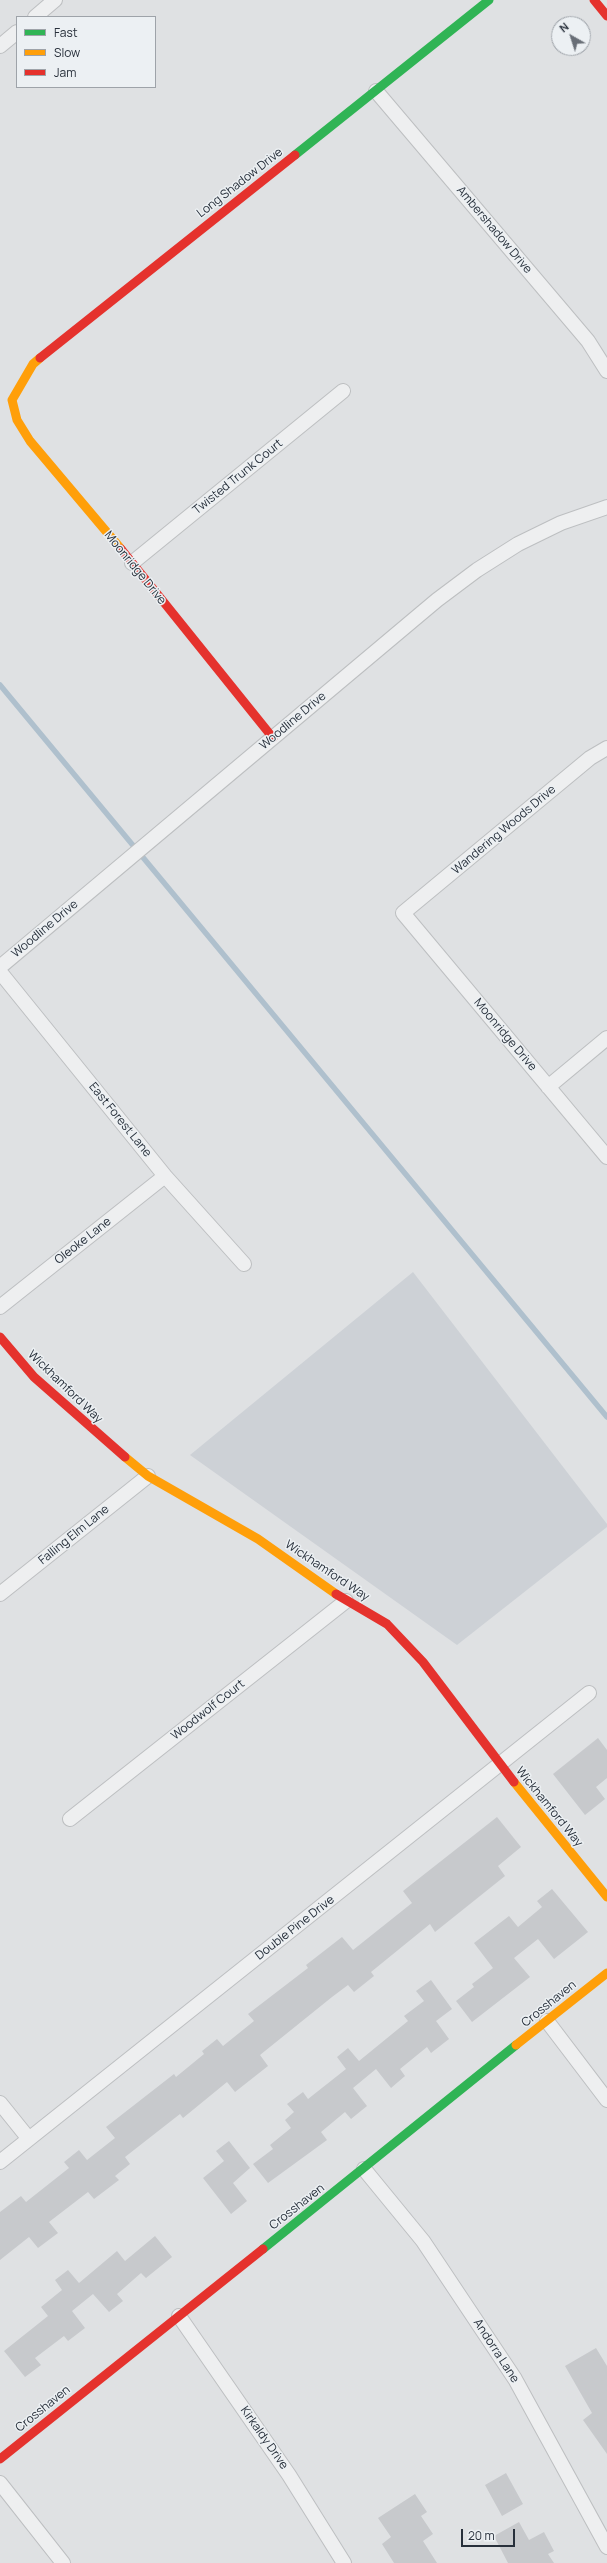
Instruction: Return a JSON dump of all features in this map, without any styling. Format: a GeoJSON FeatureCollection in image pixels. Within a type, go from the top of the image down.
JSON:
{"type":"FeatureCollection","features":[{"type":"Feature","properties":{"kind":"street"},"geometry":{"type":"LineString","coordinates":[[36,16],[56,0]]}},
{"type":"Feature","properties":{"kind":"street","name":"Long Shadow Drive"},"geometry":{"type":"LineString","coordinates":[[16,393],[33,364],[489,0]]}},
{"type":"Feature","properties":{"kind":"street"},"geometry":{"type":"LineString","coordinates":[[594,0],[607,16]]}},
{"type":"Feature","properties":{"kind":"street"},"geometry":{"type":"LineString","coordinates":[[0,46],[16,33]]}},
{"type":"Feature","properties":{"kind":"street","name":"Ambershadow Drive"},"geometry":{"type":"LineString","coordinates":[[376,91],[588,341],[607,371]]}},
{"type":"Feature","properties":{"kind":"street","name":"Twisted Trunk Court"},"geometry":{"type":"LineString","coordinates":[[132,563],[343,392]]}},
{"type":"Feature","properties":{"kind":"street","name":"Moonridge Drive"},"geometry":{"type":"LineString","coordinates":[[16,393],[12,400],[17,420],[30,441],[132,563],[273,738]]}},
{"type":"Feature","properties":{"kind":"street","name":"Woodline Drive"},"geometry":{"type":"LineString","coordinates":[[0,967],[104,879],[169,827],[437,600],[477,570],[540,534],[607,507]]}},
{"type":"Feature","properties":{"kind":"street","name":"Wandering Woods Drive"},"geometry":{"type":"LineString","coordinates":[[403,913],[590,758],[607,748]]}},
{"type":"Feature","properties":{"kind":"street","name":"Moonridge Drive"},"geometry":{"type":"LineString","coordinates":[[403,913],[607,1157]]}},
{"type":"Feature","properties":{"kind":"street","name":"East Forest Lane"},"geometry":{"type":"LineString","coordinates":[[0,972],[165,1176],[244,1264]]}},
{"type":"Feature","properties":{"kind":"street"},"geometry":{"type":"LineString","coordinates":[[548,1087],[607,1038]]}},
{"type":"Feature","properties":{"kind":"street","name":"Oleoke Lane"},"geometry":{"type":"LineString","coordinates":[[0,1307],[165,1176]]}},
{"type":"Feature","properties":{"kind":"street","name":"Wickhamford Way"},"geometry":{"type":"LineString","coordinates":[[0,1337],[34,1377],[96,1434],[148,1476],[258,1539],[346,1601],[387,1624],[423,1662],[500,1765],[607,1897]]}},
{"type":"Feature","properties":{"kind":"street","name":"Falling Elm Lane"},"geometry":{"type":"LineString","coordinates":[[0,1594],[148,1476]]}},
{"type":"Feature","properties":{"kind":"street","name":"Woodwolf Court"},"geometry":{"type":"LineString","coordinates":[[70,1819],[346,1601]]}},
{"type":"Feature","properties":{"kind":"street","name":"Double Pine Drive"},"geometry":{"type":"LineString","coordinates":[[0,2162],[589,1693]]}},
{"type":"Feature","properties":{"kind":"street","name":"Crosshaven"},"geometry":{"type":"LineString","coordinates":[[0,2459],[607,1973]]}},
{"type":"Feature","properties":{"kind":"street"},"geometry":{"type":"LineString","coordinates":[[547,2021],[607,2100]]}},
{"type":"Feature","properties":{"kind":"street"},"geometry":{"type":"LineString","coordinates":[[0,2103],[29,2139]]}},
{"type":"Feature","properties":{"kind":"street","name":"Andorra Lane"},"geometry":{"type":"LineString","coordinates":[[364,2169],[423,2241],[514,2379],[607,2547]]}},
{"type":"Feature","properties":{"kind":"street","name":"Kirkaldy Drive"},"geometry":{"type":"LineString","coordinates":[[179,2316],[289,2474],[344,2563]]}},
{"type":"Feature","properties":{"kind":"street"},"geometry":{"type":"LineString","coordinates":[[0,2483],[63,2563]]}},
{"type":"Feature","properties":{"kind":"shaded area"},"geometry":{"type":"Polygon","coordinates":[[[413,1272],[607,1524],[607,1527],[457,1645],[190,1455],[413,1272]]]}},
{"type":"Feature","properties":{"kind":"building"},"geometry":{"type":"Polygon","coordinates":[[[598,1738],[607,1750],[607,1778],[596,1787],[605,1799],[585,1815],[553,1774],[598,1738]]]}},
{"type":"Feature","properties":{"kind":"building"},"geometry":{"type":"Polygon","coordinates":[[[497,1817],[521,1847],[498,1866],[505,1876],[435,1932],[430,1924],[371,1972],[374,1976],[354,1992],[348,1985],[332,1997],[260,2055],[268,2066],[235,2092],[227,2082],[183,2118],[180,2114],[125,2157],[130,2164],[115,2176],[119,2180],[94,2199],[88,2192],[49,2222],[58,2233],[38,2248],[29,2237],[0,2260],[0,2212],[21,2196],[26,2202],[69,2168],[64,2162],[79,2150],[87,2160],[115,2138],[106,2127],[174,2074],[176,2077],[204,2054],[202,2051],[217,2039],[223,2046],[254,2021],[248,2014],[308,1968],[306,1965],[342,1937],[353,1950],[412,1903],[403,1891],[497,1817]]]}},
{"type":"Feature","properties":{"kind":"building"},"geometry":{"type":"Polygon","coordinates":[[[552,1889],[588,1932],[554,1959],[538,1939],[514,1958],[530,1977],[472,2022],[456,2001],[474,1987],[472,1984],[493,1968],[474,1943],[509,1916],[518,1927],[542,1907],[537,1901],[552,1889]]]}},
{"type":"Feature","properties":{"kind":"building"},"geometry":{"type":"Polygon","coordinates":[[[431,1980],[452,2009],[436,2021],[449,2039],[431,2053],[427,2047],[400,2069],[405,2076],[391,2088],[376,2069],[353,2088],[367,2106],[351,2119],[345,2112],[321,2132],[327,2140],[268,2183],[253,2164],[273,2149],[270,2145],[291,2128],[285,2120],[294,2112],[287,2104],[303,2092],[308,2099],[346,2069],[337,2057],[348,2048],[359,2061],[408,2021],[404,2016],[424,2001],[416,1991],[431,1980]]]}},
{"type":"Feature","properties":{"kind":"building"},"geometry":{"type":"Polygon","coordinates":[[[229,2141],[250,2168],[233,2183],[247,2201],[231,2214],[203,2178],[224,2161],[216,2151],[229,2141]]]}},
{"type":"Feature","properties":{"kind":"building"},"geometry":{"type":"Polygon","coordinates":[[[155,2236],[172,2257],[146,2278],[141,2273],[117,2294],[123,2301],[109,2312],[93,2294],[72,2311],[85,2328],[68,2341],[64,2336],[35,2358],[41,2365],[25,2377],[4,2351],[48,2316],[41,2307],[62,2290],[55,2280],[68,2270],[79,2283],[117,2251],[125,2261],[155,2236]]]}},
{"type":"Feature","properties":{"kind":"building"},"geometry":{"type":"Polygon","coordinates":[[[596,2348],[607,2366],[607,2454],[583,2420],[592,2413],[565,2366],[596,2348]]]}},
{"type":"Feature","properties":{"kind":"building"},"geometry":{"type":"Polygon","coordinates":[[[506,2473],[523,2504],[502,2516],[485,2485],[506,2473]]]}},
{"type":"Feature","properties":{"kind":"building"},"geometry":{"type":"Polygon","coordinates":[[[415,2494],[427,2512],[421,2516],[433,2534],[423,2541],[437,2563],[394,2563],[382,2544],[391,2537],[378,2518],[415,2494]]]}},
{"type":"Feature","properties":{"kind":"building"},"geometry":{"type":"Polygon","coordinates":[[[519,2522],[529,2540],[544,2532],[554,2551],[548,2554],[554,2563],[508,2563],[494,2536],[519,2522]]]}},
{"type":"Feature","properties":{"kind":"waterway"},"geometry":{"type":"LineString","coordinates":[[0,685],[607,1417]]}},
{"type":"Feature","properties":{"kind":"traffic: fast"},"geometry":{"type":"LineString","coordinates":[[295,155],[489,0]]}},
{"type":"Feature","properties":{"kind":"traffic: fast"},"geometry":{"type":"LineString","coordinates":[[263,2249],[516,2045]]}},
{"type":"Feature","properties":{"kind":"traffic: slow"},"geometry":{"type":"LineString","coordinates":[[40,358],[33,364],[12,400],[17,420],[30,441],[121,549]]}},
{"type":"Feature","properties":{"kind":"traffic: slow"},"geometry":{"type":"LineString","coordinates":[[125,1457],[148,1476],[258,1539],[336,1594]]}},
{"type":"Feature","properties":{"kind":"traffic: slow"},"geometry":{"type":"LineString","coordinates":[[514,1782],[607,1897]]}},
{"type":"Feature","properties":{"kind":"traffic: slow"},"geometry":{"type":"LineString","coordinates":[[516,2045],[607,1973]]}},
{"type":"Feature","properties":{"kind":"traffic: jam"},"geometry":{"type":"LineString","coordinates":[[594,0],[607,16]]}},
{"type":"Feature","properties":{"kind":"traffic: jam"},"geometry":{"type":"LineString","coordinates":[[40,358],[295,155]]}},
{"type":"Feature","properties":{"kind":"traffic: jam"},"geometry":{"type":"LineString","coordinates":[[121,549],[273,738]]}},
{"type":"Feature","properties":{"kind":"traffic: jam"},"geometry":{"type":"LineString","coordinates":[[0,1337],[34,1377],[125,1457]]}},
{"type":"Feature","properties":{"kind":"traffic: jam"},"geometry":{"type":"LineString","coordinates":[[336,1594],[387,1624],[423,1662],[514,1782]]}},
{"type":"Feature","properties":{"kind":"traffic: jam"},"geometry":{"type":"LineString","coordinates":[[0,2459],[263,2249]]}}]}
